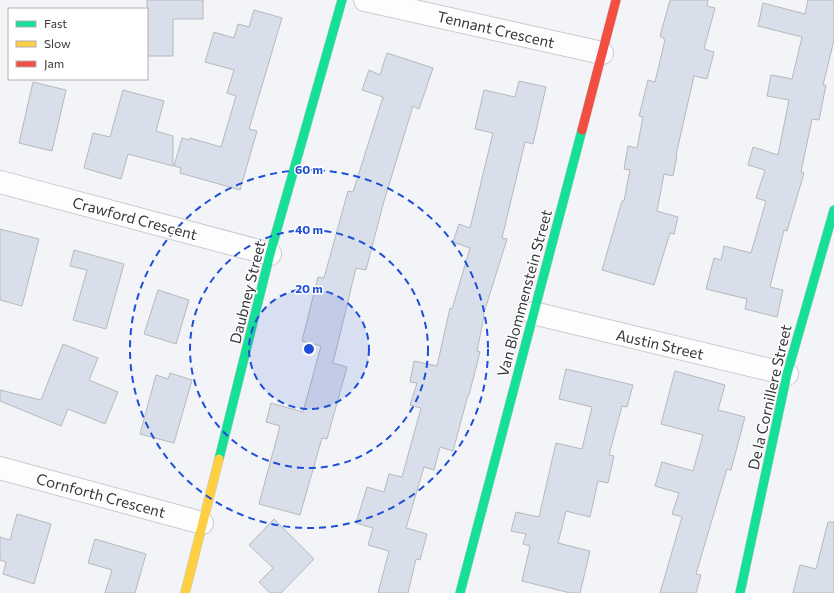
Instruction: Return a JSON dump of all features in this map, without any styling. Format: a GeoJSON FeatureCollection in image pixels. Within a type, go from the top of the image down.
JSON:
{"type":"FeatureCollection","features":[{"type":"Feature","properties":{"kind":"street","name":"Daubney Street"},"geometry":{"type":"LineString","coordinates":[[186,593],[202,523],[270,254],[342,0]]}},
{"type":"Feature","properties":{"kind":"street","name":"Tennant Crescent"},"geometry":{"type":"LineString","coordinates":[[365,0],[602,53]]}},
{"type":"Feature","properties":{"kind":"street","name":"Van Blommenstein Street"},"geometry":{"type":"LineString","coordinates":[[460,593],[616,0]]}},
{"type":"Feature","properties":{"kind":"street","name":"Crawford Crescent"},"geometry":{"type":"LineString","coordinates":[[0,182],[270,254]]}},
{"type":"Feature","properties":{"kind":"street","name":"De la Cornillere Street"},"geometry":{"type":"LineString","coordinates":[[740,593],[787,374],[834,210]]}},
{"type":"Feature","properties":{"kind":"street","name":"Austin Street"},"geometry":{"type":"LineString","coordinates":[[533,313],[787,374]]}},
{"type":"Feature","properties":{"kind":"street","name":"Cornforth Crescent"},"geometry":{"type":"LineString","coordinates":[[0,468],[202,523]]}},
{"type":"Feature","properties":{"kind":"building"},"geometry":{"type":"Polygon","coordinates":[[[147,0],[203,0],[203,19],[173,19],[173,56],[148,56],[147,0]]]}},
{"type":"Feature","properties":{"kind":"building"},"geometry":{"type":"Polygon","coordinates":[[[670,0],[708,0],[707,6],[715,8],[704,49],[714,52],[707,79],[694,76],[676,155],[673,176],[664,174],[657,211],[678,217],[674,234],[670,233],[654,285],[602,270],[622,201],[624,201],[630,170],[624,169],[628,146],[637,148],[643,117],[639,116],[648,80],[655,82],[665,40],[660,36],[670,0]]]}},
{"type":"Feature","properties":{"kind":"building"},"geometry":{"type":"Polygon","coordinates":[[[808,0],[834,0],[834,40],[823,85],[826,85],[819,120],[812,119],[801,172],[804,173],[787,231],[784,230],[770,287],[783,290],[777,317],[745,309],[747,299],[706,289],[714,258],[721,260],[724,246],[751,253],[766,201],[756,198],[765,170],[748,165],[753,147],[778,155],[789,100],[767,96],[771,75],[792,79],[802,37],[758,26],[763,3],[805,14],[808,0]]]}},
{"type":"Feature","properties":{"kind":"building"},"geometry":{"type":"Polygon","coordinates":[[[254,10],[282,18],[249,129],[257,131],[240,190],[180,173],[181,168],[174,166],[182,138],[189,140],[190,138],[221,147],[236,96],[227,93],[234,70],[205,62],[214,32],[234,38],[238,24],[249,27],[254,10]]]}},
{"type":"Feature","properties":{"kind":"building"},"geometry":{"type":"Polygon","coordinates":[[[387,53],[433,68],[419,109],[413,106],[384,201],[366,270],[356,268],[333,363],[347,367],[327,439],[322,438],[300,515],[259,504],[280,426],[266,422],[271,403],[303,412],[321,346],[302,341],[318,277],[324,278],[348,191],[353,192],[383,97],[362,90],[369,70],[380,75],[387,53]]]}},
{"type":"Feature","properties":{"kind":"building"},"geometry":{"type":"Polygon","coordinates":[[[519,81],[546,87],[533,144],[525,142],[502,238],[507,239],[483,316],[477,351],[480,352],[469,395],[453,451],[440,447],[434,470],[424,467],[406,528],[427,534],[420,560],[416,559],[408,593],[378,593],[389,551],[368,545],[373,528],[356,523],[367,487],[384,492],[389,474],[402,477],[421,408],[410,405],[417,383],[410,382],[414,361],[437,366],[450,308],[452,309],[470,248],[453,242],[459,224],[470,228],[493,133],[475,129],[484,90],[515,97],[519,81]]]}},
{"type":"Feature","properties":{"kind":"building"},"geometry":{"type":"Polygon","coordinates":[[[33,82],[66,90],[52,151],[19,143],[33,82]]]}},
{"type":"Feature","properties":{"kind":"building"},"geometry":{"type":"Polygon","coordinates":[[[123,90],[164,101],[156,131],[173,136],[173,166],[128,154],[121,179],[84,168],[93,133],[110,137],[123,90]]]}},
{"type":"Feature","properties":{"kind":"building"},"geometry":{"type":"Polygon","coordinates":[[[0,229],[39,239],[22,306],[0,300],[0,229]]]}},
{"type":"Feature","properties":{"kind":"building"},"geometry":{"type":"Polygon","coordinates":[[[74,250],[124,264],[106,329],[73,320],[87,270],[70,266],[74,250]]]}},
{"type":"Feature","properties":{"kind":"building"},"geometry":{"type":"Polygon","coordinates":[[[158,290],[189,300],[176,344],[144,334],[158,290]]]}},
{"type":"Feature","properties":{"kind":"building"},"geometry":{"type":"Polygon","coordinates":[[[63,344],[98,358],[89,380],[118,392],[105,424],[68,409],[61,426],[0,401],[0,390],[41,400],[63,344]]]}},
{"type":"Feature","properties":{"kind":"building"},"geometry":{"type":"Polygon","coordinates":[[[566,369],[633,385],[627,407],[622,406],[609,455],[614,456],[608,483],[598,481],[590,517],[566,511],[558,543],[590,551],[580,593],[570,593],[522,581],[530,546],[523,544],[526,534],[511,531],[516,512],[539,517],[556,443],[582,449],[592,407],[559,399],[566,369]]]}},
{"type":"Feature","properties":{"kind":"building"},"geometry":{"type":"Polygon","coordinates":[[[675,371],[725,385],[718,410],[745,417],[731,470],[727,469],[696,574],[701,575],[696,593],[660,593],[682,517],[672,514],[679,493],[655,486],[662,462],[693,471],[703,435],[661,424],[675,371]]]}},
{"type":"Feature","properties":{"kind":"building"},"geometry":{"type":"Polygon","coordinates":[[[170,373],[192,380],[174,443],[140,434],[156,375],[168,379],[170,373]]]}},
{"type":"Feature","properties":{"kind":"building"},"geometry":{"type":"Polygon","coordinates":[[[17,514],[51,524],[34,584],[3,574],[6,562],[0,560],[0,537],[10,540],[17,514]]]}},
{"type":"Feature","properties":{"kind":"building"},"geometry":{"type":"Polygon","coordinates":[[[274,519],[314,559],[281,593],[270,593],[259,582],[273,568],[249,545],[274,519]]]}},
{"type":"Feature","properties":{"kind":"building"},"geometry":{"type":"Polygon","coordinates":[[[828,522],[834,522],[834,593],[793,593],[800,565],[816,569],[828,522]]]}},
{"type":"Feature","properties":{"kind":"building"},"geometry":{"type":"Polygon","coordinates":[[[95,539],[146,554],[135,593],[105,593],[112,570],[88,563],[95,539]]]}},
{"type":"Feature","properties":{"kind":"traffic: fast"},"geometry":{"type":"LineString","coordinates":[[219,459],[270,254],[342,0]]}},
{"type":"Feature","properties":{"kind":"traffic: fast"},"geometry":{"type":"LineString","coordinates":[[460,593],[582,130]]}},
{"type":"Feature","properties":{"kind":"traffic: fast"},"geometry":{"type":"LineString","coordinates":[[740,593],[787,374],[834,210]]}},
{"type":"Feature","properties":{"kind":"traffic: slow"},"geometry":{"type":"LineString","coordinates":[[185,593],[219,459]]}},
{"type":"Feature","properties":{"kind":"traffic: jam"},"geometry":{"type":"LineString","coordinates":[[582,130],[616,0]]}}]}
